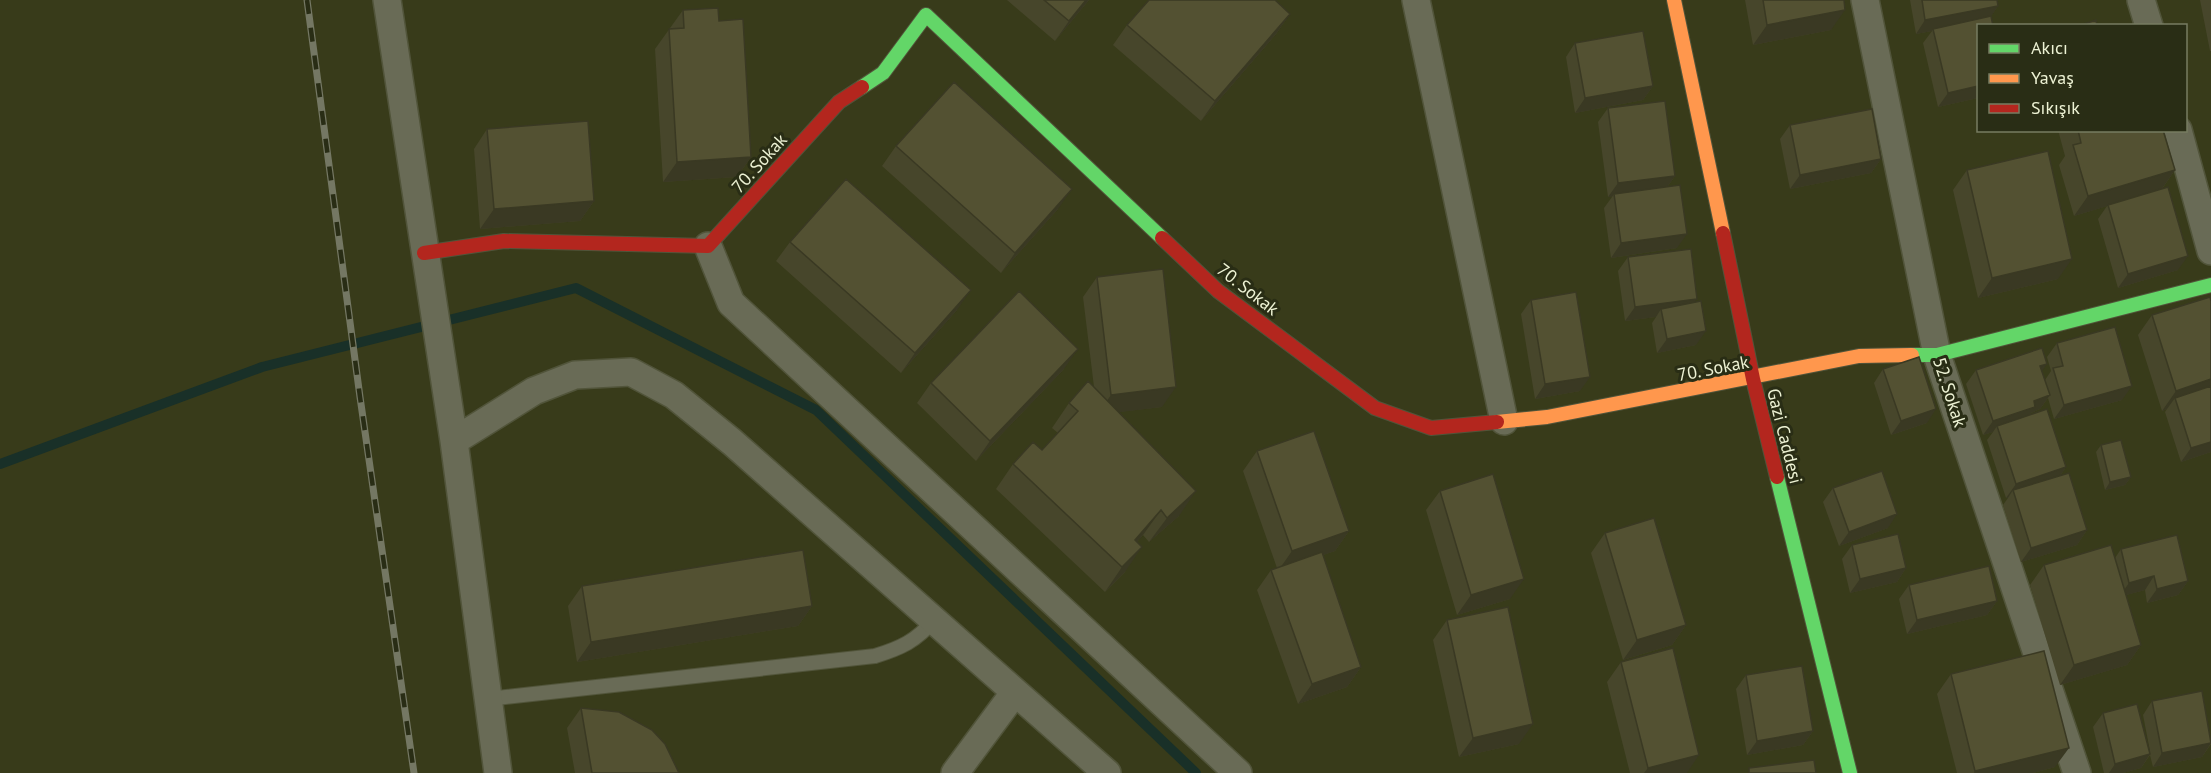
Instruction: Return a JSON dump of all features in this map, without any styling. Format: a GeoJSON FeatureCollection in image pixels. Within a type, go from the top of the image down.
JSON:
{"type":"FeatureCollection","features":[{"type":"Feature","properties":{"kind":"street"},"geometry":{"type":"LineString","coordinates":[[387,0],[454,441],[498,773]]}},
{"type":"Feature","properties":{"kind":"street"},"geometry":{"type":"LineString","coordinates":[[1416,0],[1504,421]]}},
{"type":"Feature","properties":{"kind":"street","name":"Gazi Caddesi"},"geometry":{"type":"LineString","coordinates":[[1674,0],[1753,379],[1850,773]]}},
{"type":"Feature","properties":{"kind":"street","name":"52. Sokak"},"geometry":{"type":"LineString","coordinates":[[1865,0],[1937,355],[2077,773]]}},
{"type":"Feature","properties":{"kind":"street"},"geometry":{"type":"LineString","coordinates":[[2141,0],[2147,24]]}},
{"type":"Feature","properties":{"kind":"street","name":"70. Sokak"},"geometry":{"type":"LineString","coordinates":[[708,246],[839,102],[883,73],[926,15],[1218,291],[1375,408],[1431,428],[1547,417],[1753,379],[1859,356],[1937,355],[2211,285]]}},
{"type":"Feature","properties":{"kind":"street"},"geometry":{"type":"LineString","coordinates":[[2179,132],[2211,251]]}},
{"type":"Feature","properties":{"kind":"street"},"geometry":{"type":"LineString","coordinates":[[424,253],[504,241],[708,246],[731,303],[1238,773]]}},
{"type":"Feature","properties":{"kind":"street"},"geometry":{"type":"LineString","coordinates":[[454,441],[534,391],[575,375],[631,372],[674,395],[1107,773]]}},
{"type":"Feature","properties":{"kind":"street"},"geometry":{"type":"LineString","coordinates":[[955,773],[1015,692]]}},
{"type":"Feature","properties":{"kind":"lane"},"geometry":{"type":"LineString","coordinates":[[488,699],[875,656],[905,646],[920,636],[934,620]]}},
{"type":"Feature","properties":{"kind":"building"},"geometry":{"type":"Polygon","coordinates":[[[1044,0],[1086,0],[1069,21],[1044,0]]]}},
{"type":"Feature","properties":{"kind":"building"},"geometry":{"type":"Polygon","coordinates":[[[1149,0],[1275,0],[1290,14],[1215,101],[1127,25],[1149,0]]]}},
{"type":"Feature","properties":{"kind":"building"},"geometry":{"type":"Polygon","coordinates":[[[1763,0],[1844,0],[1845,10],[1767,25],[1763,0]]]}},
{"type":"Feature","properties":{"kind":"building"},"geometry":{"type":"Polygon","coordinates":[[[1922,0],[1997,0],[1998,6],[1925,20],[1922,0]]]}},
{"type":"Feature","properties":{"kind":"building"},"geometry":{"type":"Polygon","coordinates":[[[718,8],[719,21],[743,19],[751,157],[677,162],[669,29],[684,28],[683,10],[718,8]]]}},
{"type":"Feature","properties":{"kind":"building"},"geometry":{"type":"Polygon","coordinates":[[[1991,16],[1993,24],[1977,24],[1977,86],[1948,93],[1933,29],[1991,16]]]}},
{"type":"Feature","properties":{"kind":"building"},"geometry":{"type":"Polygon","coordinates":[[[2096,20],[2097,24],[2084,24],[2096,20]]]}},
{"type":"Feature","properties":{"kind":"building"},"geometry":{"type":"Polygon","coordinates":[[[1643,31],[1653,86],[1585,98],[1575,43],[1643,31]]]}},
{"type":"Feature","properties":{"kind":"building"},"geometry":{"type":"Polygon","coordinates":[[[954,82],[1072,189],[1015,253],[896,146],[954,82]]]}},
{"type":"Feature","properties":{"kind":"building"},"geometry":{"type":"Polygon","coordinates":[[[1665,101],[1675,176],[1618,183],[1608,108],[1665,101]]]}},
{"type":"Feature","properties":{"kind":"building"},"geometry":{"type":"Polygon","coordinates":[[[1872,109],[1881,159],[1800,175],[1790,125],[1872,109]]]}},
{"type":"Feature","properties":{"kind":"building"},"geometry":{"type":"Polygon","coordinates":[[[588,121],[594,201],[494,209],[487,129],[588,121]]]}},
{"type":"Feature","properties":{"kind":"building"},"geometry":{"type":"Polygon","coordinates":[[[2078,132],[2164,132],[2175,170],[2088,196],[2073,145],[2081,143],[2078,132]]]}},
{"type":"Feature","properties":{"kind":"building"},"geometry":{"type":"Polygon","coordinates":[[[2048,151],[2072,259],[1992,278],[1967,170],[2048,151]]]}},
{"type":"Feature","properties":{"kind":"building"},"geometry":{"type":"Polygon","coordinates":[[[846,179],[971,290],[915,353],[790,242],[846,179]]]}},
{"type":"Feature","properties":{"kind":"building"},"geometry":{"type":"Polygon","coordinates":[[[1680,185],[1687,234],[1621,243],[1614,194],[1680,185]]]}},
{"type":"Feature","properties":{"kind":"building"},"geometry":{"type":"Polygon","coordinates":[[[2168,187],[2188,256],[2128,274],[2108,205],[2168,187]]]}},
{"type":"Feature","properties":{"kind":"building"},"geometry":{"type":"Polygon","coordinates":[[[1691,249],[1697,299],[1635,307],[1628,257],[1691,249]]]}},
{"type":"Feature","properties":{"kind":"building"},"geometry":{"type":"Polygon","coordinates":[[[1163,269],[1176,387],[1111,395],[1097,277],[1163,269]]]}},
{"type":"Feature","properties":{"kind":"building"},"geometry":{"type":"Polygon","coordinates":[[[1019,291],[1078,349],[990,441],[931,383],[1019,291]]]}},
{"type":"Feature","properties":{"kind":"building"},"geometry":{"type":"Polygon","coordinates":[[[1576,292],[1590,377],[1545,384],[1531,300],[1576,292]]]}},
{"type":"Feature","properties":{"kind":"building"},"geometry":{"type":"Polygon","coordinates":[[[2210,297],[2211,379],[2176,391],[2152,315],[2210,297]]]}},
{"type":"Feature","properties":{"kind":"building"},"geometry":{"type":"Polygon","coordinates":[[[1701,301],[1706,331],[1667,339],[1661,309],[1701,301]]]}},
{"type":"Feature","properties":{"kind":"building"},"geometry":{"type":"Polygon","coordinates":[[[2115,327],[2132,386],[2064,405],[2053,368],[2063,366],[2057,343],[2115,327]]]}},
{"type":"Feature","properties":{"kind":"building"},"geometry":{"type":"Polygon","coordinates":[[[2042,348],[2047,364],[2040,366],[2050,395],[2034,401],[2035,407],[1993,421],[1976,370],[2042,348]]]}},
{"type":"Feature","properties":{"kind":"building"},"geometry":{"type":"Polygon","coordinates":[[[1919,357],[1936,409],[1901,421],[1883,369],[1919,357]]]}},
{"type":"Feature","properties":{"kind":"building"},"geometry":{"type":"Polygon","coordinates":[[[1088,381],[1196,491],[1167,518],[1161,510],[1135,540],[1142,547],[1122,567],[1013,464],[1033,442],[1042,450],[1078,411],[1069,403],[1088,381]]]}},
{"type":"Feature","properties":{"kind":"building"},"geometry":{"type":"Polygon","coordinates":[[[2211,386],[2211,442],[2191,448],[2175,398],[2211,386]]]}},
{"type":"Feature","properties":{"kind":"building"},"geometry":{"type":"Polygon","coordinates":[[[2047,409],[2066,467],[2016,484],[1997,426],[2047,409]]]}},
{"type":"Feature","properties":{"kind":"building"},"geometry":{"type":"Polygon","coordinates":[[[1314,431],[1349,531],[1292,551],[1257,451],[1314,431]]]}},
{"type":"Feature","properties":{"kind":"building"},"geometry":{"type":"Polygon","coordinates":[[[2121,440],[2131,477],[2110,482],[2101,445],[2121,440]]]}},
{"type":"Feature","properties":{"kind":"building"},"geometry":{"type":"Polygon","coordinates":[[[1882,471],[1897,514],[1849,532],[1833,488],[1882,471]]]}},
{"type":"Feature","properties":{"kind":"building"},"geometry":{"type":"Polygon","coordinates":[[[2069,473],[2087,530],[2031,548],[2013,490],[2069,473]]]}},
{"type":"Feature","properties":{"kind":"building"},"geometry":{"type":"Polygon","coordinates":[[[1493,474],[1524,579],[1471,595],[1440,491],[1493,474]]]}},
{"type":"Feature","properties":{"kind":"building"},"geometry":{"type":"Polygon","coordinates":[[[1654,518],[1686,625],[1637,640],[1605,533],[1654,518]]]}},
{"type":"Feature","properties":{"kind":"building"},"geometry":{"type":"Polygon","coordinates":[[[1898,534],[1906,568],[1860,579],[1852,545],[1898,534]]]}},
{"type":"Feature","properties":{"kind":"building"},"geometry":{"type":"Polygon","coordinates":[[[2177,535],[2188,581],[2157,589],[2154,576],[2129,583],[2121,549],[2177,535]]]}},
{"type":"Feature","properties":{"kind":"building"},"geometry":{"type":"Polygon","coordinates":[[[2111,545],[2141,645],[2074,665],[2044,565],[2111,545]]]}},
{"type":"Feature","properties":{"kind":"building"},"geometry":{"type":"Polygon","coordinates":[[[803,550],[812,606],[591,642],[582,586],[803,550]]]}},
{"type":"Feature","properties":{"kind":"building"},"geometry":{"type":"Polygon","coordinates":[[[1322,552],[1361,667],[1312,684],[1271,570],[1322,552]]]}},
{"type":"Feature","properties":{"kind":"building"},"geometry":{"type":"Polygon","coordinates":[[[1989,566],[1997,601],[1917,620],[1909,585],[1989,566]]]}},
{"type":"Feature","properties":{"kind":"building"},"geometry":{"type":"Polygon","coordinates":[[[1508,607],[1533,724],[1473,738],[1447,620],[1508,607]]]}},
{"type":"Feature","properties":{"kind":"building"},"geometry":{"type":"Polygon","coordinates":[[[1673,648],[1699,755],[1648,768],[1621,662],[1673,648]]]}},
{"type":"Feature","properties":{"kind":"building"},"geometry":{"type":"Polygon","coordinates":[[[2044,651],[2069,748],[1975,771],[1951,674],[2044,651]]]}},
{"type":"Feature","properties":{"kind":"building"},"geometry":{"type":"Polygon","coordinates":[[[1802,666],[1813,731],[1757,741],[1746,675],[1802,666]]]}},
{"type":"Feature","properties":{"kind":"building"},"geometry":{"type":"Polygon","coordinates":[[[2202,691],[2211,743],[2162,753],[2152,701],[2202,691]]]}},
{"type":"Feature","properties":{"kind":"building"},"geometry":{"type":"Polygon","coordinates":[[[2137,704],[2150,754],[2115,764],[2103,713],[2137,704]]]}},
{"type":"Feature","properties":{"kind":"building"},"geometry":{"type":"Polygon","coordinates":[[[581,708],[619,712],[652,730],[665,744],[679,773],[592,773],[581,708]]]}},
{"type":"Feature","properties":{"kind":"building"},"geometry":{"type":"Polygon","coordinates":[[[1814,760],[1816,773],[1749,773],[1749,768],[1814,760]]]}},
{"type":"Feature","properties":{"kind":"waterway"},"geometry":{"type":"LineString","coordinates":[[0,464],[262,367],[576,288],[816,410],[1196,773]]}},
{"type":"Feature","properties":{"kind":"railway"},"geometry":{"type":"LineString","coordinates":[[307,0],[360,397],[414,773]]}},
{"type":"Feature","properties":{"kind":"traffic: fast"},"geometry":{"type":"LineString","coordinates":[[862,87],[883,73],[926,15],[1162,238]]}},
{"type":"Feature","properties":{"kind":"traffic: fast"},"geometry":{"type":"LineString","coordinates":[[1912,355],[1937,355],[2211,285]]}},
{"type":"Feature","properties":{"kind":"traffic: fast"},"geometry":{"type":"LineString","coordinates":[[1777,477],[1850,773]]}},
{"type":"Feature","properties":{"kind":"traffic: slow"},"geometry":{"type":"LineString","coordinates":[[1674,0],[1723,233]]}},
{"type":"Feature","properties":{"kind":"traffic: slow"},"geometry":{"type":"LineString","coordinates":[[1497,422],[1547,417],[1859,356],[1912,355]]}},
{"type":"Feature","properties":{"kind":"traffic: jam"},"geometry":{"type":"LineString","coordinates":[[424,253],[504,241],[708,246],[839,102],[862,87]]}},
{"type":"Feature","properties":{"kind":"traffic: jam"},"geometry":{"type":"LineString","coordinates":[[1723,233],[1753,379],[1777,477]]}},
{"type":"Feature","properties":{"kind":"traffic: jam"},"geometry":{"type":"LineString","coordinates":[[1162,238],[1218,291],[1375,408],[1431,428],[1497,422]]}}]}
